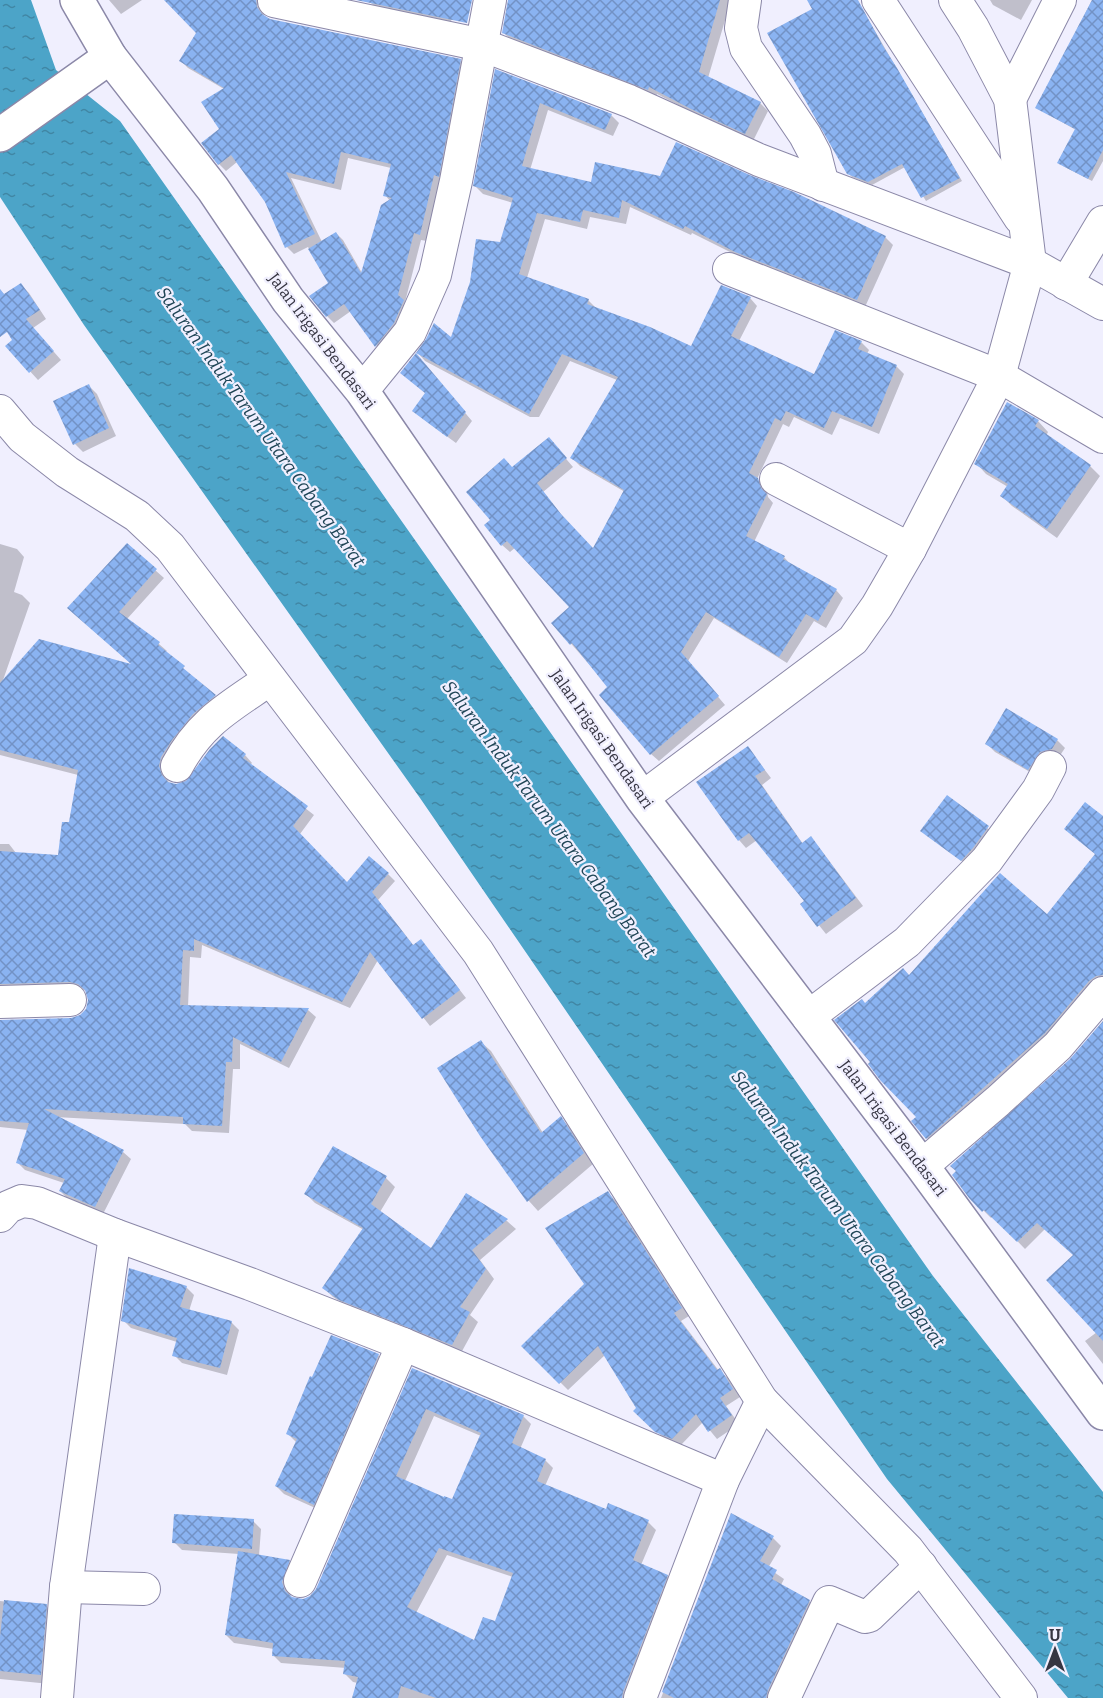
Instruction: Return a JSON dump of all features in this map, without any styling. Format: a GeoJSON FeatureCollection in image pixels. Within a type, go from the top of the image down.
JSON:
{"type":"FeatureCollection","features":[{"type":"Feature","properties":{"kind":"street","name":"Jalan Irigasi Bendasari"},"geometry":{"type":"LineString","coordinates":[[77,0],[111,57],[213,189],[288,300],[362,392],[642,798],[922,1166],[1102,1411]]}},
{"type":"Feature","properties":{"kind":"street"},"geometry":{"type":"LineString","coordinates":[[362,392],[410,332],[435,275],[490,0]]}},
{"type":"Feature","properties":{"kind":"street"},"geometry":{"type":"LineString","coordinates":[[746,0],[741,28],[746,48],[805,135],[815,154],[823,185]]}},
{"type":"Feature","properties":{"kind":"street"},"geometry":{"type":"LineString","coordinates":[[878,0],[1025,226]]}},
{"type":"Feature","properties":{"kind":"street"},"geometry":{"type":"LineString","coordinates":[[642,798],[853,640],[877,606],[910,549],[999,376],[1030,263],[1010,99],[973,28],[955,0]]}},
{"type":"Feature","properties":{"kind":"street"},"geometry":{"type":"LineString","coordinates":[[1010,99],[1060,0]]}},
{"type":"Feature","properties":{"kind":"street"},"geometry":{"type":"LineString","coordinates":[[274,1],[482,45],[630,100],[718,142],[823,185],[1030,263],[1103,304]]}},
{"type":"Feature","properties":{"kind":"street"},"geometry":{"type":"LineString","coordinates":[[0,135],[111,57]]}},
{"type":"Feature","properties":{"kind":"street"},"geometry":{"type":"LineString","coordinates":[[1066,284],[1103,222]]}},
{"type":"Feature","properties":{"kind":"street"},"geometry":{"type":"LineString","coordinates":[[729,269],[999,376],[1103,437]]}},
{"type":"Feature","properties":{"kind":"street"},"geometry":{"type":"LineString","coordinates":[[0,411],[11,443],[67,472],[137,516],[170,547],[478,952],[762,1401],[908,1550],[1022,1698]]}},
{"type":"Feature","properties":{"kind":"street"},"geometry":{"type":"LineString","coordinates":[[776,479],[910,549]]}},
{"type":"Feature","properties":{"kind":"street"},"geometry":{"type":"LineString","coordinates":[[177,766],[189,744],[202,728],[270,679]]}},
{"type":"Feature","properties":{"kind":"street"},"geometry":{"type":"LineString","coordinates":[[808,1017],[907,942],[987,860],[1038,790],[1050,767]]}},
{"type":"Feature","properties":{"kind":"street"},"geometry":{"type":"LineString","coordinates":[[922,1166],[1058,1046],[1103,993]]}},
{"type":"Feature","properties":{"kind":"street"},"geometry":{"type":"LineString","coordinates":[[0,1002],[70,1000]]}},
{"type":"Feature","properties":{"kind":"street"},"geometry":{"type":"LineString","coordinates":[[0,1216],[8,1207],[22,1201],[38,1203],[115,1235],[250,1284],[403,1344],[723,1480]]}},
{"type":"Feature","properties":{"kind":"street"},"geometry":{"type":"LineString","coordinates":[[57,1698],[66,1587],[115,1235]]}},
{"type":"Feature","properties":{"kind":"street"},"geometry":{"type":"LineString","coordinates":[[300,1581],[403,1344]]}},
{"type":"Feature","properties":{"kind":"street"},"geometry":{"type":"LineString","coordinates":[[640,1698],[723,1480],[762,1401]]}},
{"type":"Feature","properties":{"kind":"street"},"geometry":{"type":"LineString","coordinates":[[784,1698],[829,1602],[865,1617],[869,1616],[921,1566]]}},
{"type":"Feature","properties":{"kind":"street"},"geometry":{"type":"LineString","coordinates":[[66,1587],[144,1589]]}},
{"type":"Feature","properties":{"kind":"water","name":"Saluran Induk Tarum Utara Cabang Barat"},"geometry":{"type":"Polygon","coordinates":[[[0,0],[31,0],[56,70],[120,121],[933,1276],[1103,1492],[1103,1698],[1068,1698],[887,1479],[420,798],[84,325],[0,197],[0,0]]]}},
{"type":"Feature","properties":{"kind":"building"},"geometry":{"type":"Polygon","coordinates":[[[164,0],[256,0],[257,7],[262,14],[270,19],[461,59],[439,177],[434,175],[420,235],[414,233],[398,295],[404,300],[394,323],[375,347],[344,304],[326,317],[309,296],[328,283],[308,249],[336,232],[361,273],[381,205],[392,198],[383,196],[391,164],[341,152],[334,184],[286,172],[315,234],[285,248],[265,202],[231,155],[218,165],[201,143],[219,129],[201,102],[224,88],[179,61],[196,33],[164,0]]]}},
{"type":"Feature","properties":{"kind":"building"},"geometry":{"type":"Polygon","coordinates":[[[356,0],[472,0],[467,23],[356,0]]]}},
{"type":"Feature","properties":{"kind":"building"},"geometry":{"type":"Polygon","coordinates":[[[508,0],[720,0],[699,72],[761,102],[745,134],[649,87],[648,90],[502,33],[508,0]]]}},
{"type":"Feature","properties":{"kind":"building"},"geometry":{"type":"Polygon","coordinates":[[[807,0],[858,0],[960,178],[921,198],[902,164],[868,182],[847,174],[767,33],[812,9],[807,0]]]}},
{"type":"Feature","properties":{"kind":"building"},"geometry":{"type":"Polygon","coordinates":[[[1092,0],[1103,0],[1103,150],[1088,179],[1057,163],[1075,129],[1035,108],[1092,0]]]}},
{"type":"Feature","properties":{"kind":"building"},"geometry":{"type":"Polygon","coordinates":[[[495,69],[612,114],[605,130],[540,103],[522,166],[591,182],[595,162],[660,176],[676,142],[794,192],[886,236],[857,300],[735,252],[685,226],[683,229],[622,200],[619,218],[583,210],[580,222],[537,213],[519,274],[589,299],[587,304],[650,327],[691,346],[721,285],[751,297],[731,336],[814,374],[835,330],[862,341],[858,349],[897,365],[872,427],[832,411],[824,428],[786,411],[781,421],[775,418],[749,473],[758,478],[761,488],[767,494],[746,536],[785,556],[783,559],[837,589],[818,621],[806,614],[779,657],[706,612],[681,652],[719,696],[650,755],[599,695],[607,687],[572,643],[570,645],[551,623],[569,607],[507,541],[501,546],[484,525],[490,520],[466,492],[504,458],[512,467],[549,437],[567,458],[537,483],[561,514],[593,548],[624,490],[570,458],[618,377],[562,354],[529,414],[416,353],[434,323],[451,337],[470,282],[476,239],[500,242],[513,198],[473,186],[495,69]]]}},
{"type":"Feature","properties":{"kind":"building"},"geometry":{"type":"Polygon","coordinates":[[[21,283],[40,310],[26,319],[54,351],[29,373],[5,346],[12,340],[7,332],[0,337],[0,289],[4,294],[21,283]]]}},
{"type":"Feature","properties":{"kind":"building"},"geometry":{"type":"Polygon","coordinates":[[[416,353],[466,412],[447,437],[412,411],[425,393],[400,373],[416,353]]]}},
{"type":"Feature","properties":{"kind":"building"},"geometry":{"type":"Polygon","coordinates":[[[89,384],[109,428],[73,445],[53,401],[89,384]]]}},
{"type":"Feature","properties":{"kind":"building"},"geometry":{"type":"Polygon","coordinates":[[[1007,402],[1039,420],[1035,426],[1091,465],[1047,529],[1000,496],[1008,484],[974,464],[1007,402]]]}},
{"type":"Feature","properties":{"kind":"building"},"geometry":{"type":"Polygon","coordinates":[[[127,543],[157,569],[119,612],[160,642],[158,645],[216,695],[193,714],[172,740],[161,757],[159,766],[162,775],[168,782],[176,784],[186,781],[223,736],[246,754],[243,758],[308,806],[293,826],[347,882],[369,856],[389,873],[372,892],[413,945],[421,939],[460,990],[422,1019],[370,952],[342,1002],[194,939],[194,951],[183,950],[180,1005],[309,1008],[281,1062],[233,1037],[232,1062],[226,1062],[222,1126],[183,1124],[183,1117],[44,1109],[124,1150],[95,1207],[59,1191],[65,1179],[16,1163],[29,1123],[0,1121],[0,1020],[71,1018],[80,1015],[86,1009],[88,1000],[85,990],[78,984],[70,982],[0,984],[0,851],[58,855],[62,822],[69,822],[78,770],[0,750],[0,683],[39,639],[131,664],[67,608],[127,543]]]}},
{"type":"Feature","properties":{"kind":"building"},"geometry":{"type":"Polygon","coordinates":[[[1006,708],[1058,739],[1052,749],[1040,752],[1028,770],[985,744],[1006,708]]]}},
{"type":"Feature","properties":{"kind":"building"},"geometry":{"type":"Polygon","coordinates":[[[748,746],[765,770],[755,776],[802,843],[811,836],[856,898],[817,927],[800,904],[804,901],[749,833],[738,841],[696,782],[748,746]]]}},
{"type":"Feature","properties":{"kind":"building"},"geometry":{"type":"Polygon","coordinates":[[[947,795],[989,826],[961,861],[920,831],[947,795]]]}},
{"type":"Feature","properties":{"kind":"building"},"geometry":{"type":"Polygon","coordinates":[[[1085,802],[1103,816],[1103,975],[1096,976],[1089,981],[1045,1033],[926,1139],[911,1121],[916,1117],[880,1080],[868,1064],[870,1062],[834,1020],[862,999],[865,1003],[903,968],[909,975],[1000,873],[1047,914],[1095,854],[1064,829],[1085,802]]]}},
{"type":"Feature","properties":{"kind":"building"},"geometry":{"type":"Polygon","coordinates":[[[1103,1021],[1103,1341],[1046,1280],[1073,1255],[1037,1223],[1017,1242],[969,1198],[952,1175],[956,1171],[950,1166],[1070,1059],[1103,1021]]]}},
{"type":"Feature","properties":{"kind":"building"},"geometry":{"type":"Polygon","coordinates":[[[481,1040],[541,1133],[561,1116],[584,1153],[527,1202],[480,1136],[437,1068],[481,1040]]]}},
{"type":"Feature","properties":{"kind":"building"},"geometry":{"type":"Polygon","coordinates":[[[333,1146],[387,1176],[371,1204],[431,1248],[466,1193],[508,1219],[472,1250],[486,1269],[460,1307],[470,1312],[452,1345],[339,1300],[322,1288],[363,1228],[304,1194],[333,1146]]]}},
{"type":"Feature","properties":{"kind":"building"},"geometry":{"type":"Polygon","coordinates":[[[608,1191],[682,1308],[674,1313],[717,1370],[720,1368],[733,1389],[720,1398],[732,1415],[708,1432],[696,1414],[672,1439],[655,1432],[633,1411],[636,1408],[598,1346],[559,1384],[521,1346],[584,1284],[545,1228],[608,1191]]]}},
{"type":"Feature","properties":{"kind":"building"},"geometry":{"type":"Polygon","coordinates":[[[129,1268],[187,1286],[180,1307],[232,1321],[220,1368],[172,1356],[177,1338],[121,1321],[129,1268]]]}},
{"type":"Feature","properties":{"kind":"building"},"geometry":{"type":"Polygon","coordinates":[[[331,1335],[379,1354],[314,1505],[275,1486],[297,1439],[286,1434],[310,1376],[312,1377],[331,1335]]]}},
{"type":"Feature","properties":{"kind":"building"},"geometry":{"type":"Polygon","coordinates":[[[412,1368],[524,1415],[512,1443],[546,1459],[537,1481],[606,1509],[608,1503],[649,1520],[633,1560],[668,1575],[622,1698],[436,1698],[401,1686],[398,1698],[352,1698],[358,1677],[343,1674],[345,1661],[272,1656],[273,1643],[225,1635],[238,1551],[290,1560],[282,1582],[285,1591],[292,1597],[303,1599],[310,1596],[316,1589],[412,1368]],[[426,1409],[396,1476],[452,1499],[481,1433],[426,1409]],[[439,1548],[407,1607],[474,1640],[483,1617],[495,1621],[513,1573],[439,1548]]]}},
{"type":"Feature","properties":{"kind":"building"},"geometry":{"type":"Polygon","coordinates":[[[731,1513],[774,1536],[760,1561],[777,1570],[772,1579],[810,1600],[766,1698],[674,1698],[662,1692],[731,1513]]]}},
{"type":"Feature","properties":{"kind":"building"},"geometry":{"type":"Polygon","coordinates":[[[174,1514],[254,1519],[252,1549],[172,1543],[174,1514]]]}},
{"type":"Feature","properties":{"kind":"building"},"geometry":{"type":"Polygon","coordinates":[[[4,1600],[47,1604],[41,1675],[0,1671],[0,1637],[4,1600]]]}}]}
